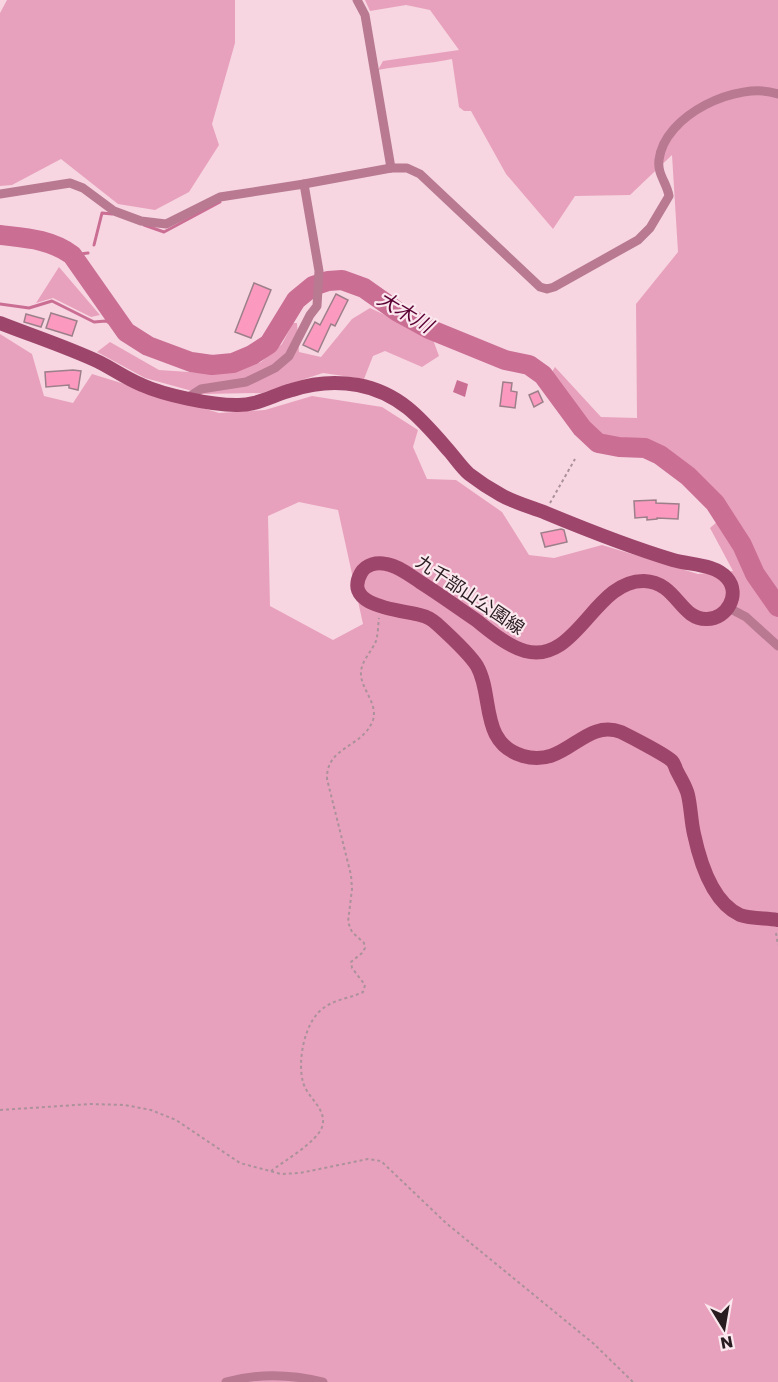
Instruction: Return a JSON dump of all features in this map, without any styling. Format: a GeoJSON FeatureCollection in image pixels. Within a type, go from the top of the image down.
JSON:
{"type":"FeatureCollection","features":[{"type":"Feature","properties":{"kind":"main road"},"geometry":{"type":"LineString","coordinates":[[0,323],[97,361],[144,387],[187,398],[236,405],[258,403],[290,390],[323,383],[359,385],[390,395],[419,416],[467,472],[501,495],[569,523],[676,561],[713,568],[726,575],[732,587],[732,600],[729,608]]}},
{"type":"Feature","properties":{"kind":"main road","name":"九千部山公園線"},"geometry":{"type":"LineString","coordinates":[[729,608],[719,616],[706,620],[695,617],[685,610],[674,593],[659,584],[642,581],[626,584],[612,591],[572,634],[554,649],[540,653],[521,650],[497,636],[413,577],[383,562],[363,569],[359,575],[358,585],[361,595],[366,600],[430,619],[473,661],[479,670],[490,722],[497,736],[507,748],[522,756],[542,759],[557,755],[591,733],[605,729],[619,731],[671,760],[687,791],[694,834],[712,890],[730,909],[745,917],[778,920]]}},
{"type":"Feature","properties":{"kind":"street"},"geometry":{"type":"LineString","coordinates":[[357,0],[365,15],[391,168]]}},
{"type":"Feature","properties":{"kind":"street"},"geometry":{"type":"LineString","coordinates":[[0,194],[70,183],[83,188],[114,212],[156,224],[176,221],[220,197],[391,168],[407,168],[420,174],[540,287],[547,289],[638,240],[650,228],[669,196],[668,189],[659,174],[659,159],[668,134],[689,113],[722,98],[747,91],[778,94]]}},
{"type":"Feature","properties":{"kind":"street"},"geometry":{"type":"LineString","coordinates":[[187,398],[201,389],[246,382],[275,368],[289,356],[317,306],[319,271],[304,184]]}},
{"type":"Feature","properties":{"kind":"street"},"geometry":{"type":"LineString","coordinates":[[729,608],[746,618],[778,646]]}},
{"type":"Feature","properties":{"kind":"street"},"geometry":{"type":"LineString","coordinates":[[226,1382],[241,1378],[278,1375],[323,1382]]}},
{"type":"Feature","properties":{"kind":"path"},"geometry":{"type":"LineString","coordinates":[[557,508],[549,504],[575,459]]}},
{"type":"Feature","properties":{"kind":"path"},"geometry":{"type":"LineString","coordinates":[[270,1172],[311,1141],[323,1125],[322,1112],[302,1082],[301,1053],[310,1024],[325,1006],[354,997],[363,992],[365,985],[352,968],[351,962],[365,948],[364,943],[352,932],[348,922],[352,889],[351,875],[326,768],[333,757],[366,732],[373,718],[372,705],[361,674],[364,662],[376,640],[381,606]]}},
{"type":"Feature","properties":{"kind":"path"},"geometry":{"type":"LineString","coordinates":[[0,1110],[91,1104],[125,1105],[151,1110],[176,1120],[240,1163],[281,1174],[300,1173],[368,1159],[381,1161],[446,1223],[594,1344],[633,1382]]}},
{"type":"Feature","properties":{"kind":"shaded area"},"geometry":{"type":"Polygon","coordinates":[[[7,0],[235,0],[235,43],[212,124],[219,145],[189,192],[155,210],[118,204],[61,159],[12,185],[0,186],[0,13],[7,0]]]}},
{"type":"Feature","properties":{"kind":"shaded area"},"geometry":{"type":"Polygon","coordinates":[[[365,0],[778,0],[778,1382],[0,1382],[0,334],[32,354],[44,396],[73,403],[92,374],[219,413],[265,410],[312,396],[382,407],[418,430],[413,447],[427,479],[456,480],[502,512],[529,555],[554,558],[602,545],[698,574],[733,571],[710,528],[726,514],[685,462],[653,444],[598,437],[547,380],[555,367],[601,417],[637,418],[636,304],[678,252],[672,155],[630,195],[575,196],[553,229],[506,174],[471,111],[464,111],[459,107],[452,59],[378,70],[383,61],[459,50],[430,10],[406,5],[370,11],[365,0]],[[299,502],[268,516],[270,606],[333,640],[363,624],[338,510],[299,502]]]}},
{"type":"Feature","properties":{"kind":"shaded area"},"geometry":{"type":"Polygon","coordinates":[[[59,267],[100,315],[91,317],[53,298],[36,303],[59,267]]]}},
{"type":"Feature","properties":{"kind":"shaded area"},"geometry":{"type":"Polygon","coordinates":[[[370,308],[432,337],[439,356],[422,367],[385,351],[373,356],[364,379],[323,373],[262,393],[203,394],[145,378],[97,352],[110,342],[159,370],[219,374],[261,362],[282,344],[293,323],[297,323],[299,352],[321,357],[352,319],[370,308]]]}},
{"type":"Feature","properties":{"kind":"shaded area"},"geometry":{"type":"Polygon","coordinates":[[[457,380],[468,384],[465,397],[453,392],[457,380]]]}},
{"type":"Feature","properties":{"kind":"building"},"geometry":{"type":"Polygon","coordinates":[[[254,283],[271,290],[251,338],[235,332],[254,283]]]}},
{"type":"Feature","properties":{"kind":"building"},"geometry":{"type":"Polygon","coordinates":[[[336,294],[348,300],[335,326],[331,324],[318,352],[303,345],[315,322],[320,325],[336,294]]]}},
{"type":"Feature","properties":{"kind":"building"},"geometry":{"type":"Polygon","coordinates":[[[51,313],[77,321],[72,336],[46,328],[51,313]]]}},
{"type":"Feature","properties":{"kind":"building"},"geometry":{"type":"Polygon","coordinates":[[[26,314],[44,319],[41,327],[24,322],[26,314]]]}},
{"type":"Feature","properties":{"kind":"building"},"geometry":{"type":"Polygon","coordinates":[[[81,371],[78,390],[69,388],[69,385],[46,387],[45,372],[81,371]]]}},
{"type":"Feature","properties":{"kind":"building"},"geometry":{"type":"Polygon","coordinates":[[[503,382],[512,383],[511,391],[517,392],[515,408],[500,406],[503,382]]]}},
{"type":"Feature","properties":{"kind":"building"},"geometry":{"type":"Polygon","coordinates":[[[538,391],[543,402],[534,407],[529,395],[538,391]]]}},
{"type":"Feature","properties":{"kind":"building"},"geometry":{"type":"Polygon","coordinates":[[[656,500],[656,503],[679,504],[678,519],[635,518],[634,501],[656,500]]]}},
{"type":"Feature","properties":{"kind":"building"},"geometry":{"type":"Polygon","coordinates":[[[564,530],[567,542],[545,547],[541,533],[564,530]]]}},
{"type":"Feature","properties":{"kind":"waterway"},"geometry":{"type":"LineString","coordinates":[[144,225],[164,232],[220,202]]}},
{"type":"Feature","properties":{"kind":"waterway"},"geometry":{"type":"LineString","coordinates":[[94,245],[102,213],[112,214]]}},
{"type":"Feature","properties":{"kind":"waterway","name":"大木川"},"geometry":{"type":"LineString","coordinates":[[0,235],[46,242],[72,255],[126,332],[148,346],[191,362],[212,365],[233,363],[252,355],[269,344],[296,300],[313,286],[328,281],[342,280],[364,288],[398,312],[429,329],[505,360],[529,365],[543,375],[582,428],[598,443],[645,448],[660,455],[688,476],[715,503],[742,545],[755,574],[778,607]]}},
{"type":"Feature","properties":{"kind":"waterway"},"geometry":{"type":"LineString","coordinates":[[72,255],[88,253]]}},
{"type":"Feature","properties":{"kind":"waterway"},"geometry":{"type":"LineString","coordinates":[[0,304],[29,308],[52,301],[94,322],[106,321],[126,332]]}}]}
